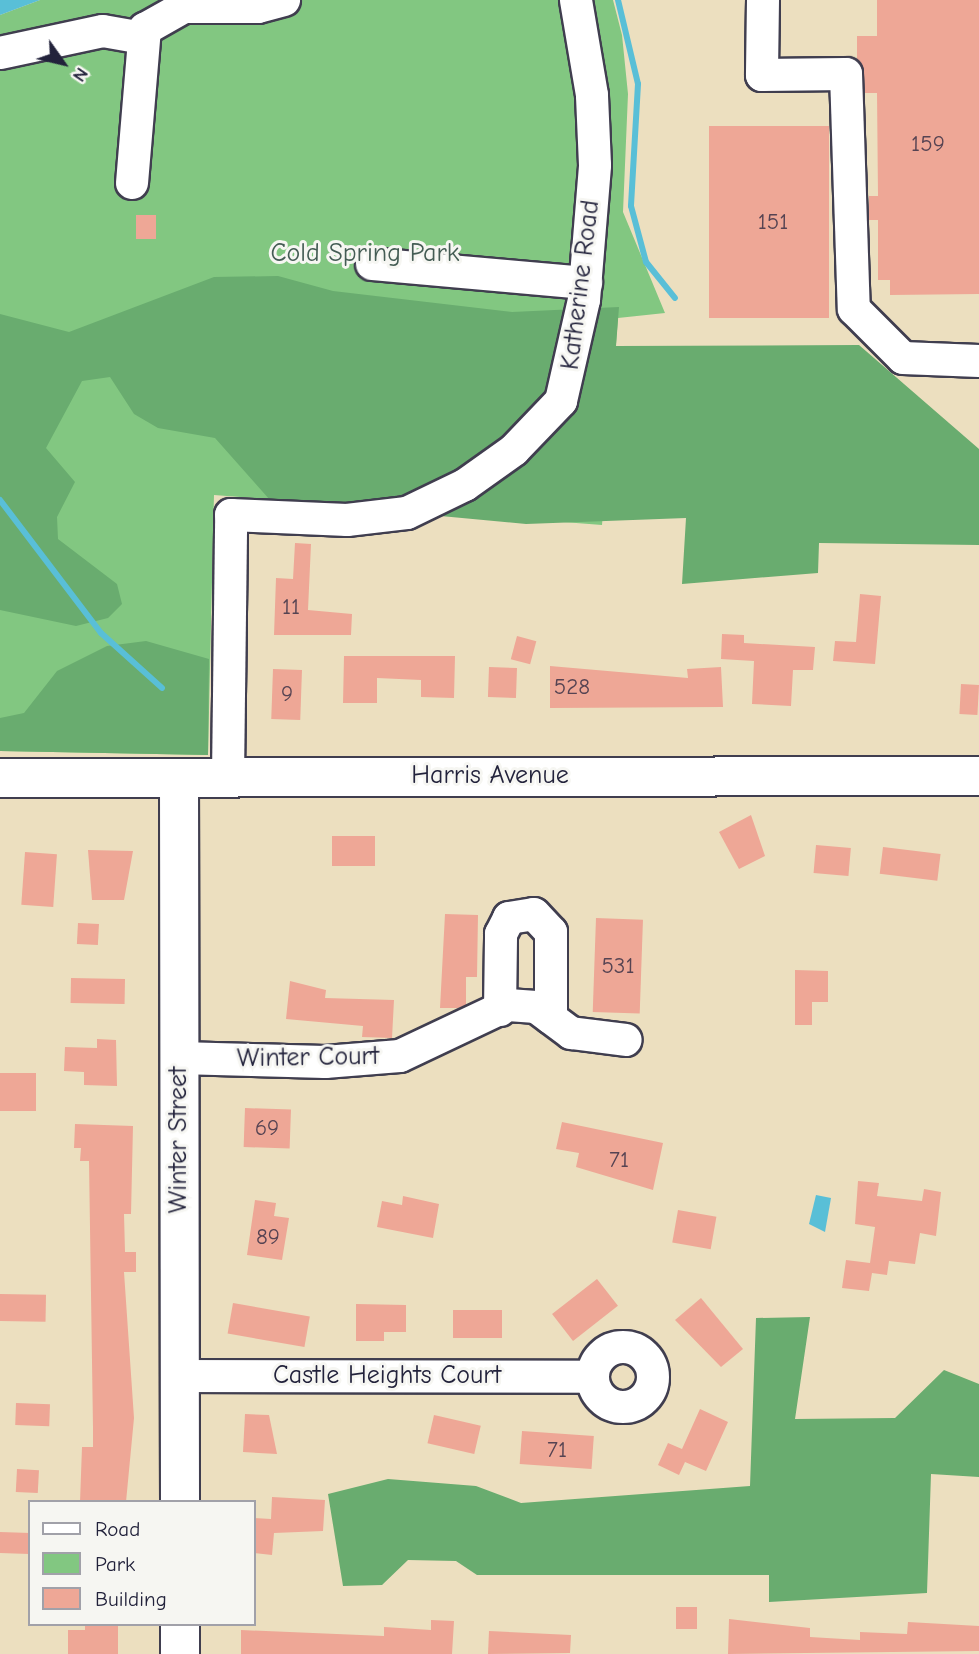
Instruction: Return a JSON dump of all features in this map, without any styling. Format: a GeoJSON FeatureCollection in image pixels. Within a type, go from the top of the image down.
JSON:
{"type":"FeatureCollection","features":[{"type":"Feature","properties":{"kind":"main road","name":"Harris Avenue"},"geometry":{"type":"LineString","coordinates":[[0,778],[979,776]]}},
{"type":"Feature","properties":{"kind":"main road","name":"Winter Street"},"geometry":{"type":"LineString","coordinates":[[179,778],[180,1500]]}},
{"type":"Feature","properties":{"kind":"main road"},"geometry":{"type":"LineString","coordinates":[[180,1626],[180,1654]]}},
{"type":"Feature","properties":{"kind":"street"},"geometry":{"type":"LineString","coordinates":[[132,183],[141,38],[157,18],[184,7],[258,8],[284,0]]}},
{"type":"Feature","properties":{"kind":"street","name":"Katherine Road"},"geometry":{"type":"LineString","coordinates":[[228,777],[231,515],[377,519],[407,513],[465,485],[514,450],[561,401],[586,283],[595,131],[576,0]]}},
{"type":"Feature","properties":{"kind":"street"},"geometry":{"type":"LineString","coordinates":[[762,0],[762,75],[846,74],[854,309],[903,358],[979,361]]}},
{"type":"Feature","properties":{"kind":"street"},"geometry":{"type":"LineString","coordinates":[[0,53],[103,31],[141,38]]}},
{"type":"Feature","properties":{"kind":"street"},"geometry":{"type":"LineString","coordinates":[[372,264],[586,283]]}},
{"type":"Feature","properties":{"kind":"street"},"geometry":{"type":"LineString","coordinates":[[500,1010],[501,934],[509,918],[534,914],[551,932],[551,1018]]}},
{"type":"Feature","properties":{"kind":"street","name":"Winter Court"},"geometry":{"type":"LineString","coordinates":[[179,1058],[325,1062],[400,1056],[500,1010],[536,1007],[571,1033],[626,1040]]}},
{"type":"Feature","properties":{"kind":"street","name":"Castle Heights Court"},"geometry":{"type":"LineString","coordinates":[[181,1376],[593,1377]]}},
{"type":"Feature","properties":{"kind":"green space","name":"Cold Spring Park"},"geometry":{"type":"Polygon","coordinates":[[[40,0],[613,0],[622,35],[628,94],[623,212],[665,313],[618,318],[602,525],[214,495],[208,755],[0,751],[0,15],[40,0]]]}},
{"type":"Feature","properties":{"kind":"green space"},"geometry":{"type":"Polygon","coordinates":[[[278,276],[333,291],[512,312],[619,307],[616,346],[859,345],[979,449],[979,545],[819,543],[818,573],[682,584],[686,518],[526,524],[270,500],[215,438],[158,428],[134,414],[110,377],[82,381],[46,448],[75,482],[57,517],[58,539],[117,584],[122,604],[108,618],[76,626],[0,610],[0,314],[69,332],[214,277],[278,276]]]}},
{"type":"Feature","properties":{"kind":"green space"},"geometry":{"type":"Polygon","coordinates":[[[146,641],[209,659],[208,755],[0,751],[0,718],[24,713],[57,671],[107,646],[146,641]]]}},
{"type":"Feature","properties":{"kind":"green space"},"geometry":{"type":"Polygon","coordinates":[[[810,1317],[795,1419],[895,1418],[944,1370],[979,1384],[979,1477],[931,1474],[927,1593],[769,1602],[769,1575],[477,1575],[456,1561],[408,1560],[382,1585],[343,1586],[328,1494],[388,1479],[476,1486],[521,1503],[750,1486],[756,1318],[810,1317]]]}},
{"type":"Feature","properties":{"kind":"water"},"geometry":{"type":"Polygon","coordinates":[[[0,0],[40,0],[0,15],[0,0]]]}},
{"type":"Feature","properties":{"kind":"water"},"geometry":{"type":"Polygon","coordinates":[[[816,1195],[831,1198],[825,1232],[809,1224],[816,1195]]]}},
{"type":"Feature","properties":{"kind":"building"},"geometry":{"type":"Polygon","coordinates":[[[877,0],[979,0],[979,294],[890,295],[890,280],[878,280],[878,220],[869,220],[869,196],[878,196],[877,93],[865,93],[857,60],[857,36],[877,36],[877,0]]]}},
{"type":"Feature","properties":{"kind":"building"},"geometry":{"type":"Polygon","coordinates":[[[709,126],[829,126],[829,318],[709,318],[709,126]]]}},
{"type":"Feature","properties":{"kind":"building"},"geometry":{"type":"Polygon","coordinates":[[[136,215],[156,215],[156,239],[136,239],[136,215]]]}},
{"type":"Feature","properties":{"kind":"building"},"geometry":{"type":"Polygon","coordinates":[[[295,543],[311,544],[308,610],[352,614],[351,635],[274,635],[276,578],[293,579],[295,543]]]}},
{"type":"Feature","properties":{"kind":"building"},"geometry":{"type":"Polygon","coordinates":[[[860,594],[881,596],[875,664],[833,661],[835,641],[856,642],[860,594]]]}},
{"type":"Feature","properties":{"kind":"building"},"geometry":{"type":"Polygon","coordinates":[[[722,634],[744,635],[744,643],[815,647],[813,670],[793,670],[791,706],[752,704],[754,661],[721,659],[722,634]]]}},
{"type":"Feature","properties":{"kind":"building"},"geometry":{"type":"Polygon","coordinates":[[[517,636],[536,641],[530,664],[511,659],[517,636]]]}},
{"type":"Feature","properties":{"kind":"building"},"geometry":{"type":"Polygon","coordinates":[[[344,656],[455,656],[454,698],[421,697],[421,680],[377,678],[377,703],[343,703],[344,656]]]}},
{"type":"Feature","properties":{"kind":"building"},"geometry":{"type":"Polygon","coordinates":[[[550,666],[688,678],[687,669],[721,667],[723,707],[550,708],[550,666]]]}},
{"type":"Feature","properties":{"kind":"building"},"geometry":{"type":"Polygon","coordinates":[[[489,667],[517,668],[516,698],[488,697],[489,667]]]}},
{"type":"Feature","properties":{"kind":"building"},"geometry":{"type":"Polygon","coordinates":[[[273,669],[302,670],[300,720],[271,719],[273,669]]]}},
{"type":"Feature","properties":{"kind":"building"},"geometry":{"type":"Polygon","coordinates":[[[961,684],[979,685],[977,715],[959,714],[961,684]]]}},
{"type":"Feature","properties":{"kind":"building"},"geometry":{"type":"Polygon","coordinates":[[[751,815],[765,856],[739,869],[719,832],[751,815]]]}},
{"type":"Feature","properties":{"kind":"building"},"geometry":{"type":"Polygon","coordinates":[[[332,836],[375,836],[375,866],[332,866],[332,836]]]}},
{"type":"Feature","properties":{"kind":"building"},"geometry":{"type":"Polygon","coordinates":[[[816,845],[851,848],[848,876],[814,873],[816,845]]]}},
{"type":"Feature","properties":{"kind":"building"},"geometry":{"type":"Polygon","coordinates":[[[883,847],[941,854],[937,881],[880,874],[883,847]]]}},
{"type":"Feature","properties":{"kind":"building"},"geometry":{"type":"Polygon","coordinates":[[[88,850],[133,851],[124,900],[92,900],[88,850]]]}},
{"type":"Feature","properties":{"kind":"building"},"geometry":{"type":"Polygon","coordinates":[[[25,852],[57,854],[53,907],[21,905],[25,852]]]}},
{"type":"Feature","properties":{"kind":"building"},"geometry":{"type":"Polygon","coordinates":[[[445,914],[478,915],[477,977],[466,977],[466,1005],[458,1008],[440,1008],[445,914]]]}},
{"type":"Feature","properties":{"kind":"building"},"geometry":{"type":"Polygon","coordinates":[[[596,918],[643,920],[640,1014],[593,1012],[596,918]]]}},
{"type":"Feature","properties":{"kind":"building"},"geometry":{"type":"Polygon","coordinates":[[[78,923],[99,924],[98,945],[77,944],[78,923]]]}},
{"type":"Feature","properties":{"kind":"building"},"geometry":{"type":"Polygon","coordinates":[[[795,970],[828,971],[828,1002],[812,1002],[812,1025],[795,1025],[795,970]]]}},
{"type":"Feature","properties":{"kind":"building"},"geometry":{"type":"Polygon","coordinates":[[[71,978],[125,979],[125,1004],[71,1003],[71,978]]]}},
{"type":"Feature","properties":{"kind":"building"},"geometry":{"type":"Polygon","coordinates":[[[290,981],[326,990],[325,998],[394,1000],[392,1038],[362,1037],[363,1026],[286,1019],[290,981]]]}},
{"type":"Feature","properties":{"kind":"building"},"geometry":{"type":"Polygon","coordinates":[[[97,1039],[116,1040],[117,1086],[84,1085],[84,1072],[64,1071],[65,1047],[97,1048],[97,1039]]]}},
{"type":"Feature","properties":{"kind":"building"},"geometry":{"type":"Polygon","coordinates":[[[0,1073],[36,1073],[36,1111],[0,1111],[0,1073]]]}},
{"type":"Feature","properties":{"kind":"building"},"geometry":{"type":"Polygon","coordinates":[[[245,1108],[291,1110],[290,1149],[244,1147],[245,1108]]]}},
{"type":"Feature","properties":{"kind":"building"},"geometry":{"type":"Polygon","coordinates":[[[562,1122],[663,1143],[653,1190],[576,1167],[579,1153],[556,1149],[562,1122]]]}},
{"type":"Feature","properties":{"kind":"building"},"geometry":{"type":"Polygon","coordinates":[[[75,1124],[133,1126],[131,1214],[124,1214],[125,1252],[136,1252],[136,1272],[124,1272],[134,1418],[126,1500],[80,1500],[82,1447],[93,1447],[89,1161],[80,1161],[81,1148],[74,1148],[75,1124]]]}},
{"type":"Feature","properties":{"kind":"building"},"geometry":{"type":"Polygon","coordinates":[[[858,1181],[879,1183],[877,1196],[922,1201],[924,1189],[941,1192],[936,1236],[920,1233],[915,1264],[889,1261],[887,1275],[872,1273],[869,1291],[842,1288],[846,1260],[870,1263],[875,1227],[855,1224],[858,1181]]]}},
{"type":"Feature","properties":{"kind":"building"},"geometry":{"type":"Polygon","coordinates":[[[403,1196],[439,1204],[433,1238],[377,1227],[382,1201],[402,1205],[403,1196]]]}},
{"type":"Feature","properties":{"kind":"building"},"geometry":{"type":"Polygon","coordinates":[[[255,1200],[276,1203],[274,1216],[289,1218],[282,1260],[247,1255],[255,1200]]]}},
{"type":"Feature","properties":{"kind":"building"},"geometry":{"type":"Polygon","coordinates":[[[678,1210],[716,1217],[711,1249],[672,1242],[678,1210]]]}},
{"type":"Feature","properties":{"kind":"building"},"geometry":{"type":"Polygon","coordinates":[[[597,1279],[618,1306],[573,1341],[552,1314],[597,1279]]]}},
{"type":"Feature","properties":{"kind":"building"},"geometry":{"type":"Polygon","coordinates":[[[0,1294],[46,1295],[46,1322],[0,1321],[0,1294]]]}},
{"type":"Feature","properties":{"kind":"building"},"geometry":{"type":"Polygon","coordinates":[[[701,1298],[743,1349],[721,1367],[675,1320],[701,1298]]]}},
{"type":"Feature","properties":{"kind":"building"},"geometry":{"type":"Polygon","coordinates":[[[233,1303],[310,1317],[304,1347],[228,1334],[233,1303]]]}},
{"type":"Feature","properties":{"kind":"building"},"geometry":{"type":"Polygon","coordinates":[[[356,1304],[406,1305],[406,1332],[384,1332],[384,1341],[356,1341],[356,1304]]]}},
{"type":"Feature","properties":{"kind":"building"},"geometry":{"type":"Polygon","coordinates":[[[453,1310],[502,1310],[502,1338],[453,1338],[453,1310]]]}},
{"type":"Feature","properties":{"kind":"building"},"geometry":{"type":"Polygon","coordinates":[[[16,1403],[50,1404],[49,1426],[15,1425],[16,1403]]]}},
{"type":"Feature","properties":{"kind":"building"},"geometry":{"type":"Polygon","coordinates":[[[700,1409],[728,1422],[706,1471],[685,1462],[679,1475],[658,1465],[668,1443],[682,1449],[700,1409]]]}},
{"type":"Feature","properties":{"kind":"building"},"geometry":{"type":"Polygon","coordinates":[[[245,1414],[269,1415],[277,1454],[243,1452],[245,1414]]]}},
{"type":"Feature","properties":{"kind":"building"},"geometry":{"type":"Polygon","coordinates":[[[434,1415],[481,1426],[474,1454],[427,1443],[434,1415]]]}},
{"type":"Feature","properties":{"kind":"building"},"geometry":{"type":"Polygon","coordinates":[[[522,1431],[594,1436],[592,1469],[520,1464],[522,1431]]]}},
{"type":"Feature","properties":{"kind":"building"},"geometry":{"type":"Polygon","coordinates":[[[17,1469],[39,1470],[38,1493],[16,1492],[17,1469]]]}},
{"type":"Feature","properties":{"kind":"building"},"geometry":{"type":"Polygon","coordinates":[[[272,1497],[325,1500],[323,1531],[274,1533],[272,1555],[256,1553],[256,1518],[271,1519],[272,1497]]]}},
{"type":"Feature","properties":{"kind":"building"},"geometry":{"type":"Polygon","coordinates":[[[0,1532],[28,1533],[28,1554],[0,1553],[0,1532]]]}},
{"type":"Feature","properties":{"kind":"building"},"geometry":{"type":"Polygon","coordinates":[[[676,1607],[697,1607],[697,1629],[676,1629],[676,1607]]]}},
{"type":"Feature","properties":{"kind":"building"},"geometry":{"type":"Polygon","coordinates":[[[729,1619],[810,1628],[810,1637],[860,1640],[860,1632],[907,1634],[908,1622],[979,1626],[979,1651],[728,1654],[729,1619]]]}},
{"type":"Feature","properties":{"kind":"building"},"geometry":{"type":"Polygon","coordinates":[[[431,1620],[454,1621],[452,1654],[241,1654],[241,1630],[384,1636],[384,1627],[431,1630],[431,1620]]]}},
{"type":"Feature","properties":{"kind":"building"},"geometry":{"type":"Polygon","coordinates":[[[85,1626],[118,1626],[118,1654],[68,1654],[68,1630],[85,1630],[85,1626]]]}},
{"type":"Feature","properties":{"kind":"building"},"geometry":{"type":"Polygon","coordinates":[[[489,1631],[571,1635],[570,1653],[488,1654],[489,1631]]]}},
{"type":"Feature","properties":{"kind":"waterway"},"geometry":{"type":"LineString","coordinates":[[618,0],[638,84],[631,206],[646,262],[675,298]]}},
{"type":"Feature","properties":{"kind":"waterway"},"geometry":{"type":"LineString","coordinates":[[0,500],[101,633],[162,688]]}}]}
